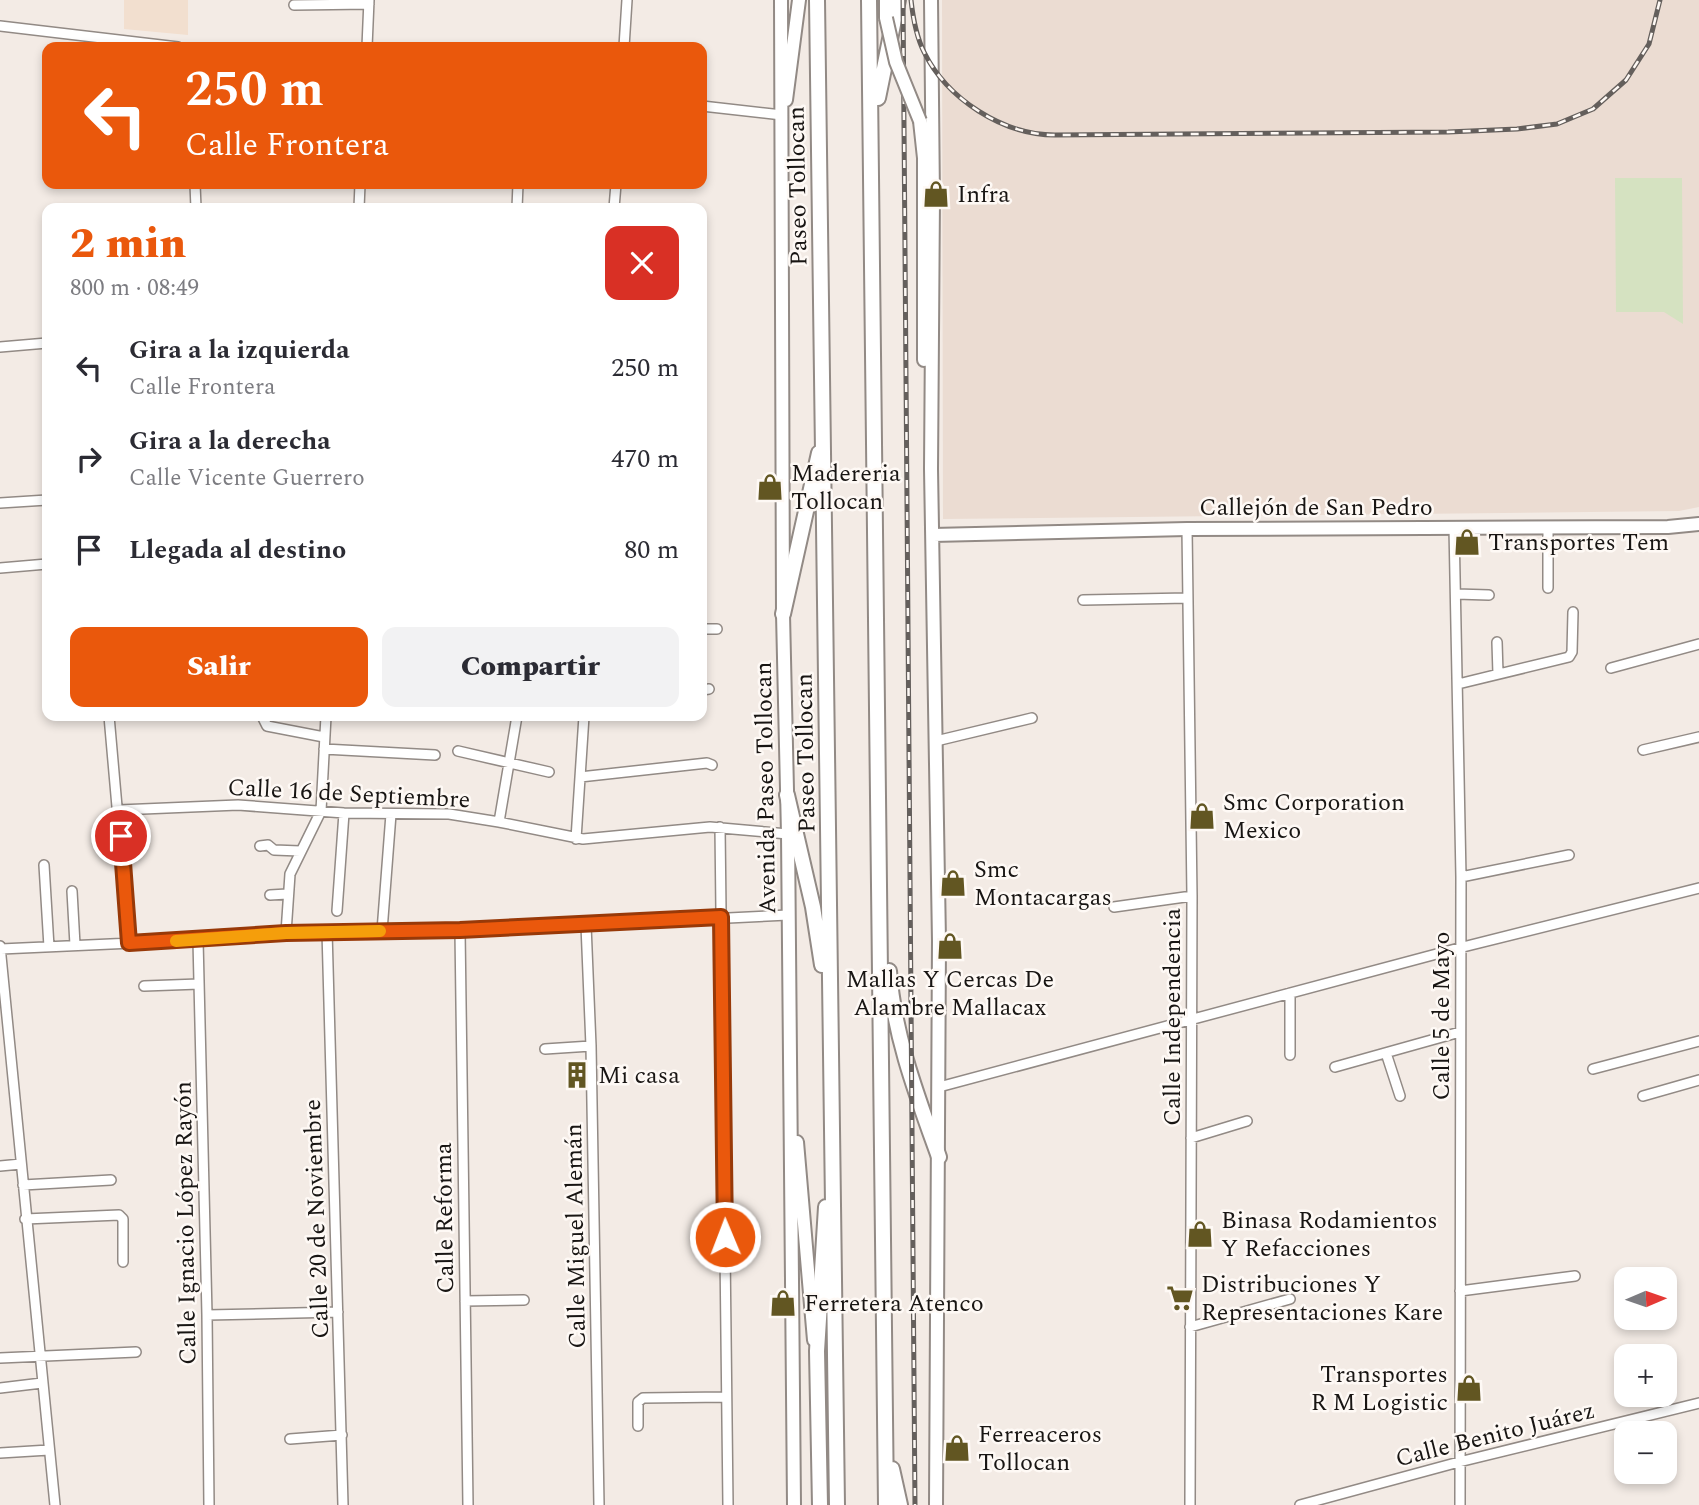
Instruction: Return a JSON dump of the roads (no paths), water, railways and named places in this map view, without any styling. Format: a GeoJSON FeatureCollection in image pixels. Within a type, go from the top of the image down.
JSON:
{"type":"FeatureCollection","features":[{"type":"Feature","properties":{"kind":"highway","name":"Paseo Tollocan"},"geometry":{"type":"LineString","coordinates":[[817,0],[837,1505]]}},
{"type":"Feature","properties":{"kind":"highway"},"geometry":{"type":"LineString","coordinates":[[869,0],[887,1505]]}},
{"type":"Feature","properties":{"kind":"highway"},"geometry":{"type":"LineString","coordinates":[[872,145],[878,96],[898,0]]}},
{"type":"Feature","properties":{"kind":"highway"},"geometry":{"type":"LineString","coordinates":[[783,614],[824,431]]}},
{"type":"Feature","properties":{"kind":"highway"},"geometry":{"type":"LineString","coordinates":[[787,795],[813,907],[830,1007]]}},
{"type":"Feature","properties":{"kind":"highway"},"geometry":{"type":"LineString","coordinates":[[880,834],[885,869],[895,1017],[911,1080],[939,1157]]}},
{"type":"Feature","properties":{"kind":"highway"},"geometry":{"type":"LineString","coordinates":[[820,1505],[817,1351],[823,1225],[832,1161]]}},
{"type":"Feature","properties":{"kind":"highway"},"geometry":{"type":"LineString","coordinates":[[885,1439],[900,1505]]}},
{"type":"Feature","properties":{"kind":"main road","name":"Avenida Paseo Tollocan"},"geometry":{"type":"LineString","coordinates":[[781,0],[783,614],[788,834],[794,1505]]}},
{"type":"Feature","properties":{"kind":"main road","name":"Avenida Paseo Tollocan"},"geometry":{"type":"LineString","coordinates":[[782,115],[792,64],[799,0]]}},
{"type":"Feature","properties":{"kind":"main road"},"geometry":{"type":"LineString","coordinates":[[886,0],[890,44],[920,121],[924,158],[924,427],[927,489],[932,517]]}},
{"type":"Feature","properties":{"kind":"main road"},"geometry":{"type":"LineString","coordinates":[[931,0],[932,517],[939,1087],[936,1505]]}},
{"type":"Feature","properties":{"kind":"main road","name":"Callejón de San Pedro"},"geometry":{"type":"LineString","coordinates":[[933,535],[1187,529],[1668,527],[1699,524]]}},
{"type":"Feature","properties":{"kind":"main road"},"geometry":{"type":"LineString","coordinates":[[789,1115],[798,1149],[810,1315],[817,1351]]}},
{"type":"Feature","properties":{"kind":"main road"},"geometry":{"type":"LineString","coordinates":[[936,1451],[944,1483],[944,1505]]}},
{"type":"Feature","properties":{"kind":"main road","name":"Avenida Paseo Tollocan"},"geometry":{"type":"LineString","coordinates":[[794,1460],[799,1474],[802,1505]]}},
{"type":"Feature","properties":{"kind":"street"},"geometry":{"type":"LineString","coordinates":[[624,42],[626,0]]}},
{"type":"Feature","properties":{"kind":"street"},"geometry":{"type":"LineString","coordinates":[[294,5],[369,2],[367,42]]}},
{"type":"Feature","properties":{"kind":"street"},"geometry":{"type":"LineString","coordinates":[[0,26],[140,42]]}},
{"type":"Feature","properties":{"kind":"street"},"geometry":{"type":"LineString","coordinates":[[707,107],[782,115]]}},
{"type":"Feature","properties":{"kind":"street"},"geometry":{"type":"LineString","coordinates":[[0,347],[42,343]]}},
{"type":"Feature","properties":{"kind":"street"},"geometry":{"type":"LineString","coordinates":[[0,503],[42,500]]}},
{"type":"Feature","properties":{"kind":"street","name":"Calle 5 de Mayo"},"geometry":{"type":"LineString","coordinates":[[1454,527],[1461,877],[1460,1505]]}},
{"type":"Feature","properties":{"kind":"street"},"geometry":{"type":"LineString","coordinates":[[1548,528],[1548,588]]}},
{"type":"Feature","properties":{"kind":"street","name":"Calle Independencia"},"geometry":{"type":"LineString","coordinates":[[1187,529],[1192,896],[1190,1505]]}},
{"type":"Feature","properties":{"kind":"street"},"geometry":{"type":"LineString","coordinates":[[0,568],[42,564]]}},
{"type":"Feature","properties":{"kind":"street"},"geometry":{"type":"LineString","coordinates":[[1456,594],[1489,595]]}},
{"type":"Feature","properties":{"kind":"street"},"geometry":{"type":"LineString","coordinates":[[1083,600],[1188,598]]}},
{"type":"Feature","properties":{"kind":"street"},"geometry":{"type":"LineString","coordinates":[[1458,684],[1570,656],[1573,611]]}},
{"type":"Feature","properties":{"kind":"street"},"geometry":{"type":"LineString","coordinates":[[707,629],[717,629]]}},
{"type":"Feature","properties":{"kind":"street"},"geometry":{"type":"LineString","coordinates":[[1497,642],[1498,674]]}},
{"type":"Feature","properties":{"kind":"street"},"geometry":{"type":"LineString","coordinates":[[1611,668],[1699,644]]}},
{"type":"Feature","properties":{"kind":"street"},"geometry":{"type":"LineString","coordinates":[[936,741],[1032,718]]}},
{"type":"Feature","properties":{"kind":"street"},"geometry":{"type":"LineString","coordinates":[[110,721],[129,943]]}},
{"type":"Feature","properties":{"kind":"street"},"geometry":{"type":"LineString","coordinates":[[264,721],[267,726],[324,737]]}},
{"type":"Feature","properties":{"kind":"street"},"geometry":{"type":"LineString","coordinates":[[286,933],[287,894],[292,868],[321,811],[326,721]]}},
{"type":"Feature","properties":{"kind":"street"},"geometry":{"type":"LineString","coordinates":[[499,822],[516,721]]}},
{"type":"Feature","properties":{"kind":"street"},"geometry":{"type":"LineString","coordinates":[[576,839],[584,721]]}},
{"type":"Feature","properties":{"kind":"street"},"geometry":{"type":"LineString","coordinates":[[1643,750],[1699,737]]}},
{"type":"Feature","properties":{"kind":"street"},"geometry":{"type":"LineString","coordinates":[[324,749],[435,755]]}},
{"type":"Feature","properties":{"kind":"street"},"geometry":{"type":"LineString","coordinates":[[458,751],[549,772]]}},
{"type":"Feature","properties":{"kind":"street"},"geometry":{"type":"LineString","coordinates":[[580,777],[707,763],[712,765]]}},
{"type":"Feature","properties":{"kind":"street","name":"Calle 16 de Septiembre"},"geometry":{"type":"LineString","coordinates":[[119,810],[238,805],[344,813],[449,814],[576,839],[598,839],[681,828],[720,827],[788,834]]}},
{"type":"Feature","properties":{"kind":"street"},"geometry":{"type":"LineString","coordinates":[[337,911],[344,813]]}},
{"type":"Feature","properties":{"kind":"street"},"geometry":{"type":"LineString","coordinates":[[382,931],[391,814]]}},
{"type":"Feature","properties":{"kind":"street"},"geometry":{"type":"LineString","coordinates":[[720,827],[728,1505]]}},
{"type":"Feature","properties":{"kind":"street"},"geometry":{"type":"LineString","coordinates":[[260,846],[268,845],[274,850],[300,851]]}},
{"type":"Feature","properties":{"kind":"street"},"geometry":{"type":"LineString","coordinates":[[1461,877],[1569,855]]}},
{"type":"Feature","properties":{"kind":"street"},"geometry":{"type":"LineString","coordinates":[[44,865],[49,947]]}},
{"type":"Feature","properties":{"kind":"street"},"geometry":{"type":"LineString","coordinates":[[939,1087],[1460,948],[1699,888]]}},
{"type":"Feature","properties":{"kind":"street"},"geometry":{"type":"LineString","coordinates":[[72,891],[75,945]]}},
{"type":"Feature","properties":{"kind":"street"},"geometry":{"type":"LineString","coordinates":[[270,895],[287,894]]}},
{"type":"Feature","properties":{"kind":"street"},"geometry":{"type":"LineString","coordinates":[[1114,907],[1192,896]]}},
{"type":"Feature","properties":{"kind":"street"},"geometry":{"type":"LineString","coordinates":[[55,1505],[2,997],[0,947],[198,940],[327,931],[460,930],[788,915]]}},
{"type":"Feature","properties":{"kind":"street","name":"Calle Miguel Alemán"},"geometry":{"type":"LineString","coordinates":[[586,925],[591,1046],[599,1505]]}},
{"type":"Feature","properties":{"kind":"street","name":"Calle Reforma"},"geometry":{"type":"LineString","coordinates":[[460,930],[468,1505]]}},
{"type":"Feature","properties":{"kind":"street","name":"Calle 20 de Noviembre"},"geometry":{"type":"LineString","coordinates":[[327,931],[343,1505]]}},
{"type":"Feature","properties":{"kind":"street","name":"Calle Ignacio López Rayón"},"geometry":{"type":"LineString","coordinates":[[198,940],[209,1505]]}},
{"type":"Feature","properties":{"kind":"street"},"geometry":{"type":"LineString","coordinates":[[144,986],[199,984]]}},
{"type":"Feature","properties":{"kind":"street"},"geometry":{"type":"LineString","coordinates":[[1290,993],[1290,1055]]}},
{"type":"Feature","properties":{"kind":"street"},"geometry":{"type":"LineString","coordinates":[[1335,1067],[1460,1032]]}},
{"type":"Feature","properties":{"kind":"street"},"geometry":{"type":"LineString","coordinates":[[1592,1069],[1699,1041]]}},
{"type":"Feature","properties":{"kind":"street"},"geometry":{"type":"LineString","coordinates":[[545,1049],[591,1046]]}},
{"type":"Feature","properties":{"kind":"street"},"geometry":{"type":"LineString","coordinates":[[1385,1053],[1400,1096]]}},
{"type":"Feature","properties":{"kind":"street"},"geometry":{"type":"LineString","coordinates":[[1643,1096],[1699,1080]]}},
{"type":"Feature","properties":{"kind":"street"},"geometry":{"type":"LineString","coordinates":[[1191,1138],[1247,1121]]}},
{"type":"Feature","properties":{"kind":"street"},"geometry":{"type":"LineString","coordinates":[[0,1166],[20,1164]]}},
{"type":"Feature","properties":{"kind":"street"},"geometry":{"type":"LineString","coordinates":[[23,1185],[111,1180]]}},
{"type":"Feature","properties":{"kind":"street"},"geometry":{"type":"LineString","coordinates":[[25,1219],[119,1215],[122,1219],[123,1262]]}},
{"type":"Feature","properties":{"kind":"street"},"geometry":{"type":"LineString","coordinates":[[1460,1291],[1575,1276]]}},
{"type":"Feature","properties":{"kind":"street"},"geometry":{"type":"LineString","coordinates":[[1190,1327],[1290,1299]]}},
{"type":"Feature","properties":{"kind":"street"},"geometry":{"type":"LineString","coordinates":[[465,1301],[524,1300]]}},
{"type":"Feature","properties":{"kind":"street"},"geometry":{"type":"LineString","coordinates":[[207,1315],[338,1312]]}},
{"type":"Feature","properties":{"kind":"street"},"geometry":{"type":"LineString","coordinates":[[0,1358],[136,1352]]}},
{"type":"Feature","properties":{"kind":"street"},"geometry":{"type":"LineString","coordinates":[[0,1388],[42,1383]]}},
{"type":"Feature","properties":{"kind":"street"},"geometry":{"type":"LineString","coordinates":[[638,1426],[638,1402],[643,1398],[726,1397]]}},
{"type":"Feature","properties":{"kind":"street","name":"Calle Benito Juárez"},"geometry":{"type":"LineString","coordinates":[[1300,1505],[1459,1462],[1699,1403]]}},
{"type":"Feature","properties":{"kind":"street"},"geometry":{"type":"LineString","coordinates":[[290,1439],[342,1435]]}},
{"type":"Feature","properties":{"kind":"street"},"geometry":{"type":"LineString","coordinates":[[0,1453],[49,1450]]}},
{"type":"Feature","properties":{"kind":"railway"},"geometry":{"type":"LineString","coordinates":[[903,0],[915,1505]]}},
{"type":"Feature","properties":{"kind":"railway"},"geometry":{"type":"LineString","coordinates":[[911,0],[915,27],[924,52],[947,85],[962,99],[997,121],[1016,129],[1055,135],[1448,132],[1557,124],[1593,109],[1626,80],[1649,44],[1660,0]]}},
{"type":"Feature","properties":{"kind":"place","name":"Infra"},"geometry":{"type":"Point","coordinates":[936,194]}},
{"type":"Feature","properties":{"kind":"place","name":"Madereria Tollocan"},"geometry":{"type":"Point","coordinates":[770,487]}},
{"type":"Feature","properties":{"kind":"place","name":"Transportes Tem"},"geometry":{"type":"Point","coordinates":[1467,542]}},
{"type":"Feature","properties":{"kind":"place","name":"Smc Corporation Mexico"},"geometry":{"type":"Point","coordinates":[1202,816]}},
{"type":"Feature","properties":{"kind":"place","name":"Smc Montacargas"},"geometry":{"type":"Point","coordinates":[953,883]}},
{"type":"Feature","properties":{"kind":"place","name":"Mallas Y Cercas De Alambre Mallacax"},"geometry":{"type":"Point","coordinates":[950,946]}},
{"type":"Feature","properties":{"kind":"place","name":"Mi casa"},"geometry":{"type":"Point","coordinates":[577,1075]}},
{"type":"Feature","properties":{"kind":"place","name":"Binasa Rodamientos Y Refacciones"},"geometry":{"type":"Point","coordinates":[1200,1234]}},
{"type":"Feature","properties":{"kind":"place","name":"Distribuciones Y Representaciones Kare"},"geometry":{"type":"Point","coordinates":[1180,1298]}},
{"type":"Feature","properties":{"kind":"place","name":"Ferretera Atenco"},"geometry":{"type":"Point","coordinates":[783,1303]}},
{"type":"Feature","properties":{"kind":"place","name":"Transportes R M Logistic"},"geometry":{"type":"Point","coordinates":[1469,1388]}},
{"type":"Feature","properties":{"kind":"place","name":"Ferreaceros Tollocan"},"geometry":{"type":"Point","coordinates":[957,1448]}}]}
